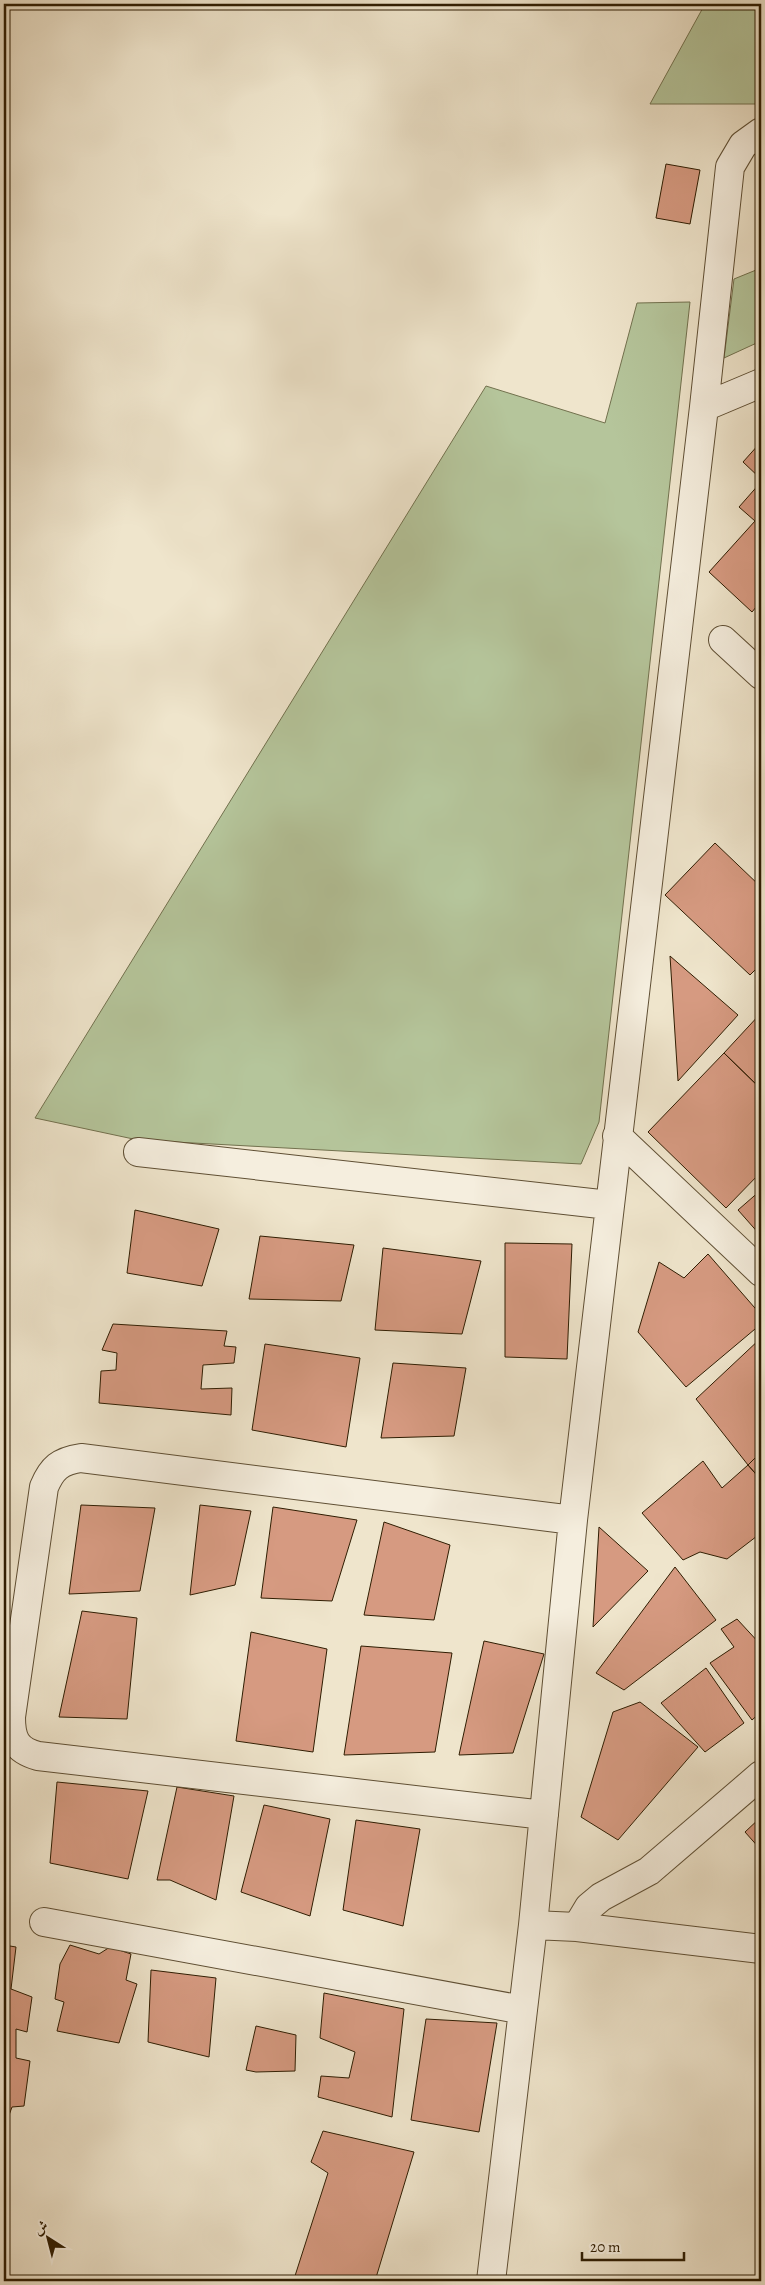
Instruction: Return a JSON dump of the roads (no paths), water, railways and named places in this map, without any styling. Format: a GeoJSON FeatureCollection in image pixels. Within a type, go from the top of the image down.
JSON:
{"type":"FeatureCollection","features":[{"type":"Feature","properties":{"kind":"street"},"geometry":{"type":"LineString","coordinates":[[491,2281],[533,1925],[573,1520],[704,407],[730,167],[743,145],[761,132]]}},
{"type":"Feature","properties":{"kind":"street"},"geometry":{"type":"LineString","coordinates":[[704,407],[761,383]]}},
{"type":"Feature","properties":{"kind":"street"},"geometry":{"type":"LineString","coordinates":[[723,640],[761,675]]}},
{"type":"Feature","properties":{"kind":"street"},"geometry":{"type":"LineString","coordinates":[[617,1136],[761,1272]]}},
{"type":"Feature","properties":{"kind":"street"},"geometry":{"type":"LineString","coordinates":[[138,1152],[609,1206]]}},
{"type":"Feature","properties":{"kind":"street"},"geometry":{"type":"LineString","coordinates":[[544,1815],[38,1756],[26,1753],[16,1743],[11,1731],[10,1717],[44,1487],[50,1473],[66,1460],[81,1458],[573,1520]]}},
{"type":"Feature","properties":{"kind":"street"},"geometry":{"type":"LineString","coordinates":[[577,1928],[589,1907],[601,1897],[632,1882],[657,1865],[761,1775]]}},
{"type":"Feature","properties":{"kind":"street"},"geometry":{"type":"LineString","coordinates":[[44,1922],[523,2010]]}},
{"type":"Feature","properties":{"kind":"street"},"geometry":{"type":"LineString","coordinates":[[533,1925],[577,1928],[761,1949]]}}]}
